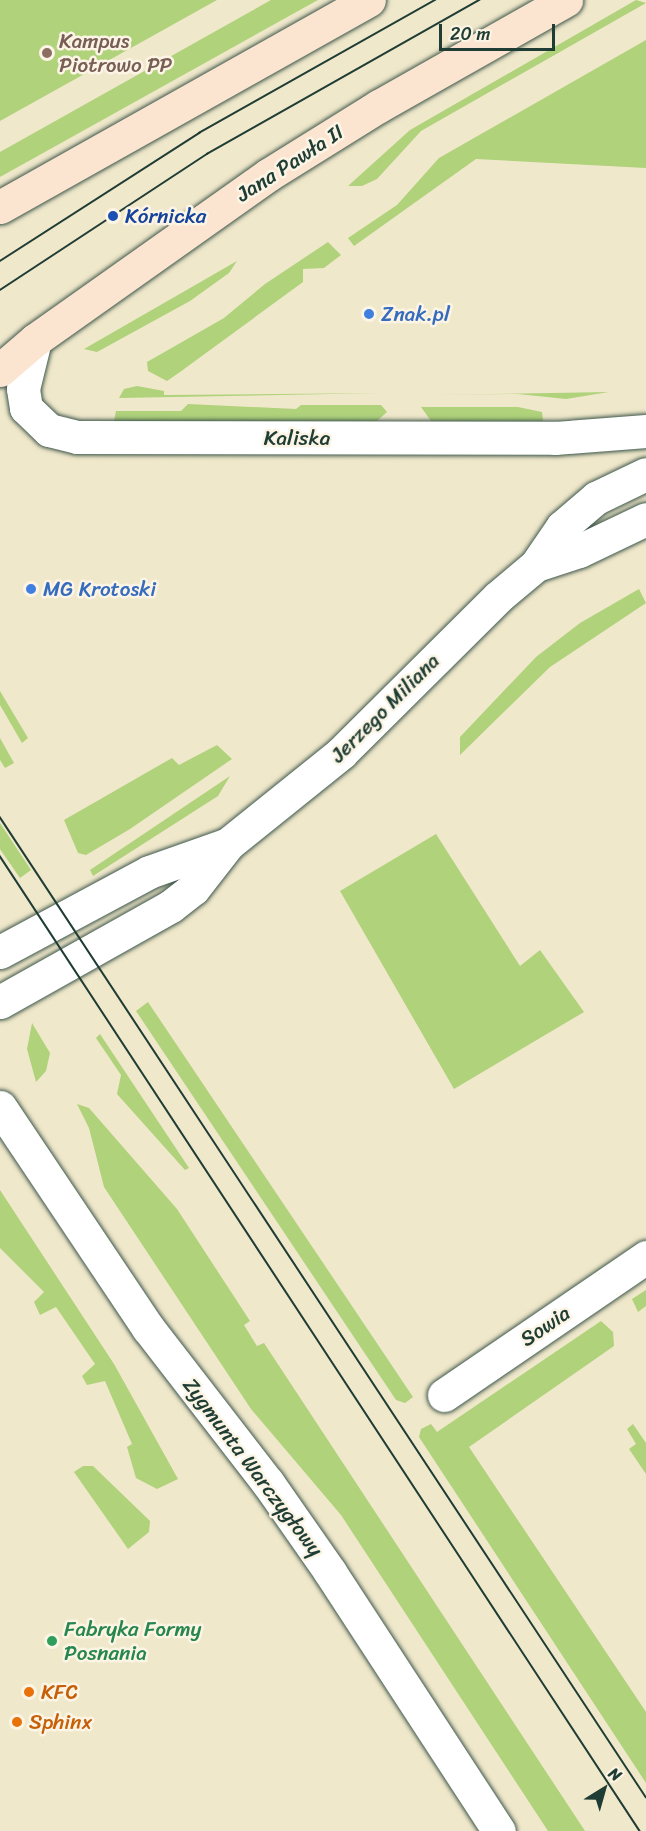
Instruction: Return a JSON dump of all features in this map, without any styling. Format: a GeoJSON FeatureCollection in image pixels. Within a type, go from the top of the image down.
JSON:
{"type":"FeatureCollection","features":[{"type":"Feature","properties":{"kind":"main road"},"geometry":{"type":"LineString","coordinates":[[0,207],[369,0]]}},
{"type":"Feature","properties":{"kind":"main road","name":"Jana Pawła II"},"geometry":{"type":"LineString","coordinates":[[0,370],[35,340],[268,175],[379,105],[566,0]]}},
{"type":"Feature","properties":{"kind":"street","name":"Kaliska"},"geometry":{"type":"LineString","coordinates":[[35,340],[24,379],[26,408],[49,430],[77,437],[555,438],[646,431]]}},
{"type":"Feature","properties":{"kind":"street","name":"Jerzego Miliana"},"geometry":{"type":"LineString","coordinates":[[0,1002],[171,906],[193,889],[228,844],[341,753],[490,604],[536,565],[562,527],[596,498],[646,474]]}},
{"type":"Feature","properties":{"kind":"street","name":"Jerzego Miliana"},"geometry":{"type":"LineString","coordinates":[[536,565],[579,551],[646,519]]}},
{"type":"Feature","properties":{"kind":"street","name":"Jerzego Miliana"},"geometry":{"type":"LineString","coordinates":[[0,952],[149,872],[228,844]]}},
{"type":"Feature","properties":{"kind":"street","name":"Zygmunta Warczygłowy"},"geometry":{"type":"LineString","coordinates":[[0,1107],[148,1328],[268,1483],[330,1572],[499,1831]]}},
{"type":"Feature","properties":{"kind":"street","name":"Sowia"},"geometry":{"type":"LineString","coordinates":[[444,1395],[646,1257]]}},
{"type":"Feature","properties":{"kind":"green space","name":"Kampus Piotrowo PP"},"geometry":{"type":"Polygon","coordinates":[[[0,0],[217,0],[0,121],[0,0]]]}},
{"type":"Feature","properties":{"kind":"green space"},"geometry":{"type":"Polygon","coordinates":[[[271,0],[318,0],[0,177],[0,152],[271,0]]]}},
{"type":"Feature","properties":{"kind":"green space"},"geometry":{"type":"Polygon","coordinates":[[[636,0],[646,3],[421,131],[377,179],[362,186],[348,186],[410,130],[636,0]]]}},
{"type":"Feature","properties":{"kind":"green space"},"geometry":{"type":"Polygon","coordinates":[[[646,40],[646,168],[476,159],[354,246],[348,238],[397,205],[439,158],[646,40]]]}},
{"type":"Feature","properties":{"kind":"green space"},"geometry":{"type":"Polygon","coordinates":[[[328,242],[341,255],[324,268],[303,269],[303,282],[180,372],[167,381],[148,371],[147,362],[224,318],[265,284],[328,242]]]}},
{"type":"Feature","properties":{"kind":"green space"},"geometry":{"type":"Polygon","coordinates":[[[237,261],[229,273],[190,301],[97,352],[84,349],[237,261]]]}},
{"type":"Feature","properties":{"kind":"green space"},"geometry":{"type":"Polygon","coordinates":[[[137,386],[164,391],[164,395],[381,393],[119,398],[124,389],[137,386]]]}},
{"type":"Feature","properties":{"kind":"green space"},"geometry":{"type":"Polygon","coordinates":[[[609,392],[566,399],[518,394],[428,395],[609,392]]]}},
{"type":"Feature","properties":{"kind":"green space"},"geometry":{"type":"Polygon","coordinates":[[[188,404],[296,409],[301,405],[381,405],[387,412],[377,421],[114,421],[116,411],[181,411],[188,404]]]}},
{"type":"Feature","properties":{"kind":"green space"},"geometry":{"type":"Polygon","coordinates":[[[421,407],[518,407],[542,412],[543,421],[431,421],[421,407]]]}},
{"type":"Feature","properties":{"kind":"green space"},"geometry":{"type":"Polygon","coordinates":[[[639,589],[646,603],[550,667],[460,755],[460,737],[536,657],[580,623],[639,589]]]}},
{"type":"Feature","properties":{"kind":"green space"},"geometry":{"type":"Polygon","coordinates":[[[0,691],[28,738],[22,743],[0,705],[0,691]]]}},
{"type":"Feature","properties":{"kind":"green space"},"geometry":{"type":"Polygon","coordinates":[[[0,738],[14,763],[5,768],[0,760],[0,738]]]}},
{"type":"Feature","properties":{"kind":"green space"},"geometry":{"type":"Polygon","coordinates":[[[217,745],[232,759],[130,829],[86,855],[78,853],[64,820],[172,758],[179,765],[217,745]]]}},
{"type":"Feature","properties":{"kind":"green space"},"geometry":{"type":"Polygon","coordinates":[[[230,776],[218,796],[93,876],[90,870],[230,776]]]}},
{"type":"Feature","properties":{"kind":"green space"},"geometry":{"type":"Polygon","coordinates":[[[0,823],[31,870],[20,878],[0,849],[0,823]]]}},
{"type":"Feature","properties":{"kind":"green space"},"geometry":{"type":"Polygon","coordinates":[[[436,834],[520,966],[540,950],[584,1012],[454,1089],[340,891],[436,834]]]}},
{"type":"Feature","properties":{"kind":"green space"},"geometry":{"type":"Polygon","coordinates":[[[148,1002],[413,1397],[405,1403],[396,1400],[136,1011],[148,1002]]]}},
{"type":"Feature","properties":{"kind":"green space"},"geometry":{"type":"Polygon","coordinates":[[[32,1023],[50,1053],[46,1071],[36,1082],[27,1049],[32,1023]]]}},
{"type":"Feature","properties":{"kind":"green space"},"geometry":{"type":"Polygon","coordinates":[[[100,1034],[189,1168],[185,1170],[117,1094],[121,1075],[96,1038],[100,1034]]]}},
{"type":"Feature","properties":{"kind":"green space"},"geometry":{"type":"Polygon","coordinates":[[[77,1104],[89,1108],[177,1209],[250,1321],[244,1325],[257,1346],[264,1343],[585,1831],[548,1831],[341,1515],[251,1409],[104,1187],[89,1128],[77,1104]]]}},
{"type":"Feature","properties":{"kind":"green space"},"geometry":{"type":"Polygon","coordinates":[[[0,1190],[114,1364],[178,1479],[157,1489],[136,1478],[127,1447],[132,1444],[105,1381],[87,1385],[82,1376],[95,1364],[56,1307],[40,1315],[34,1302],[44,1292],[0,1248],[0,1190]]]}},
{"type":"Feature","properties":{"kind":"green space"},"geometry":{"type":"Polygon","coordinates":[[[646,1290],[646,1306],[638,1312],[632,1299],[646,1290]]]}},
{"type":"Feature","properties":{"kind":"green space"},"geometry":{"type":"Polygon","coordinates":[[[601,1321],[613,1332],[614,1346],[469,1447],[646,1712],[646,1783],[419,1437],[421,1429],[431,1424],[437,1432],[601,1321]]]}},
{"type":"Feature","properties":{"kind":"green space"},"geometry":{"type":"Polygon","coordinates":[[[633,1424],[646,1443],[646,1474],[629,1449],[636,1444],[627,1429],[633,1424]]]}},
{"type":"Feature","properties":{"kind":"green space"},"geometry":{"type":"Polygon","coordinates":[[[83,1466],[93,1466],[150,1521],[149,1532],[128,1549],[74,1472],[83,1466]]]}},
{"type":"Feature","properties":{"kind":"tram line"},"geometry":{"type":"LineString","coordinates":[[0,261],[199,133],[435,0]]}},
{"type":"Feature","properties":{"kind":"tram line"},"geometry":{"type":"LineString","coordinates":[[0,290],[207,154],[479,0]]}},
{"type":"Feature","properties":{"kind":"tram line"},"geometry":{"type":"LineString","coordinates":[[0,817],[646,1797]]}},
{"type":"Feature","properties":{"kind":"tram line"},"geometry":{"type":"LineString","coordinates":[[0,856],[640,1831]]}},
{"type":"Feature","properties":{"kind":"place","name":"Kampus Piotrowo PP"},"geometry":{"type":"Point","coordinates":[47,53]}},
{"type":"Feature","properties":{"kind":"place","name":"Kórnicka"},"geometry":{"type":"Point","coordinates":[113,216]}},
{"type":"Feature","properties":{"kind":"place","name":"Znak.pl"},"geometry":{"type":"Point","coordinates":[369,314]}},
{"type":"Feature","properties":{"kind":"place","name":"MG Krotoski"},"geometry":{"type":"Point","coordinates":[31,589]}},
{"type":"Feature","properties":{"kind":"place","name":"Fabryka Formy Posnania"},"geometry":{"type":"Point","coordinates":[52,1641]}},
{"type":"Feature","properties":{"kind":"place","name":"KFC"},"geometry":{"type":"Point","coordinates":[29,1692]}},
{"type":"Feature","properties":{"kind":"place","name":"Sphinx"},"geometry":{"type":"Point","coordinates":[17,1722]}}]}
